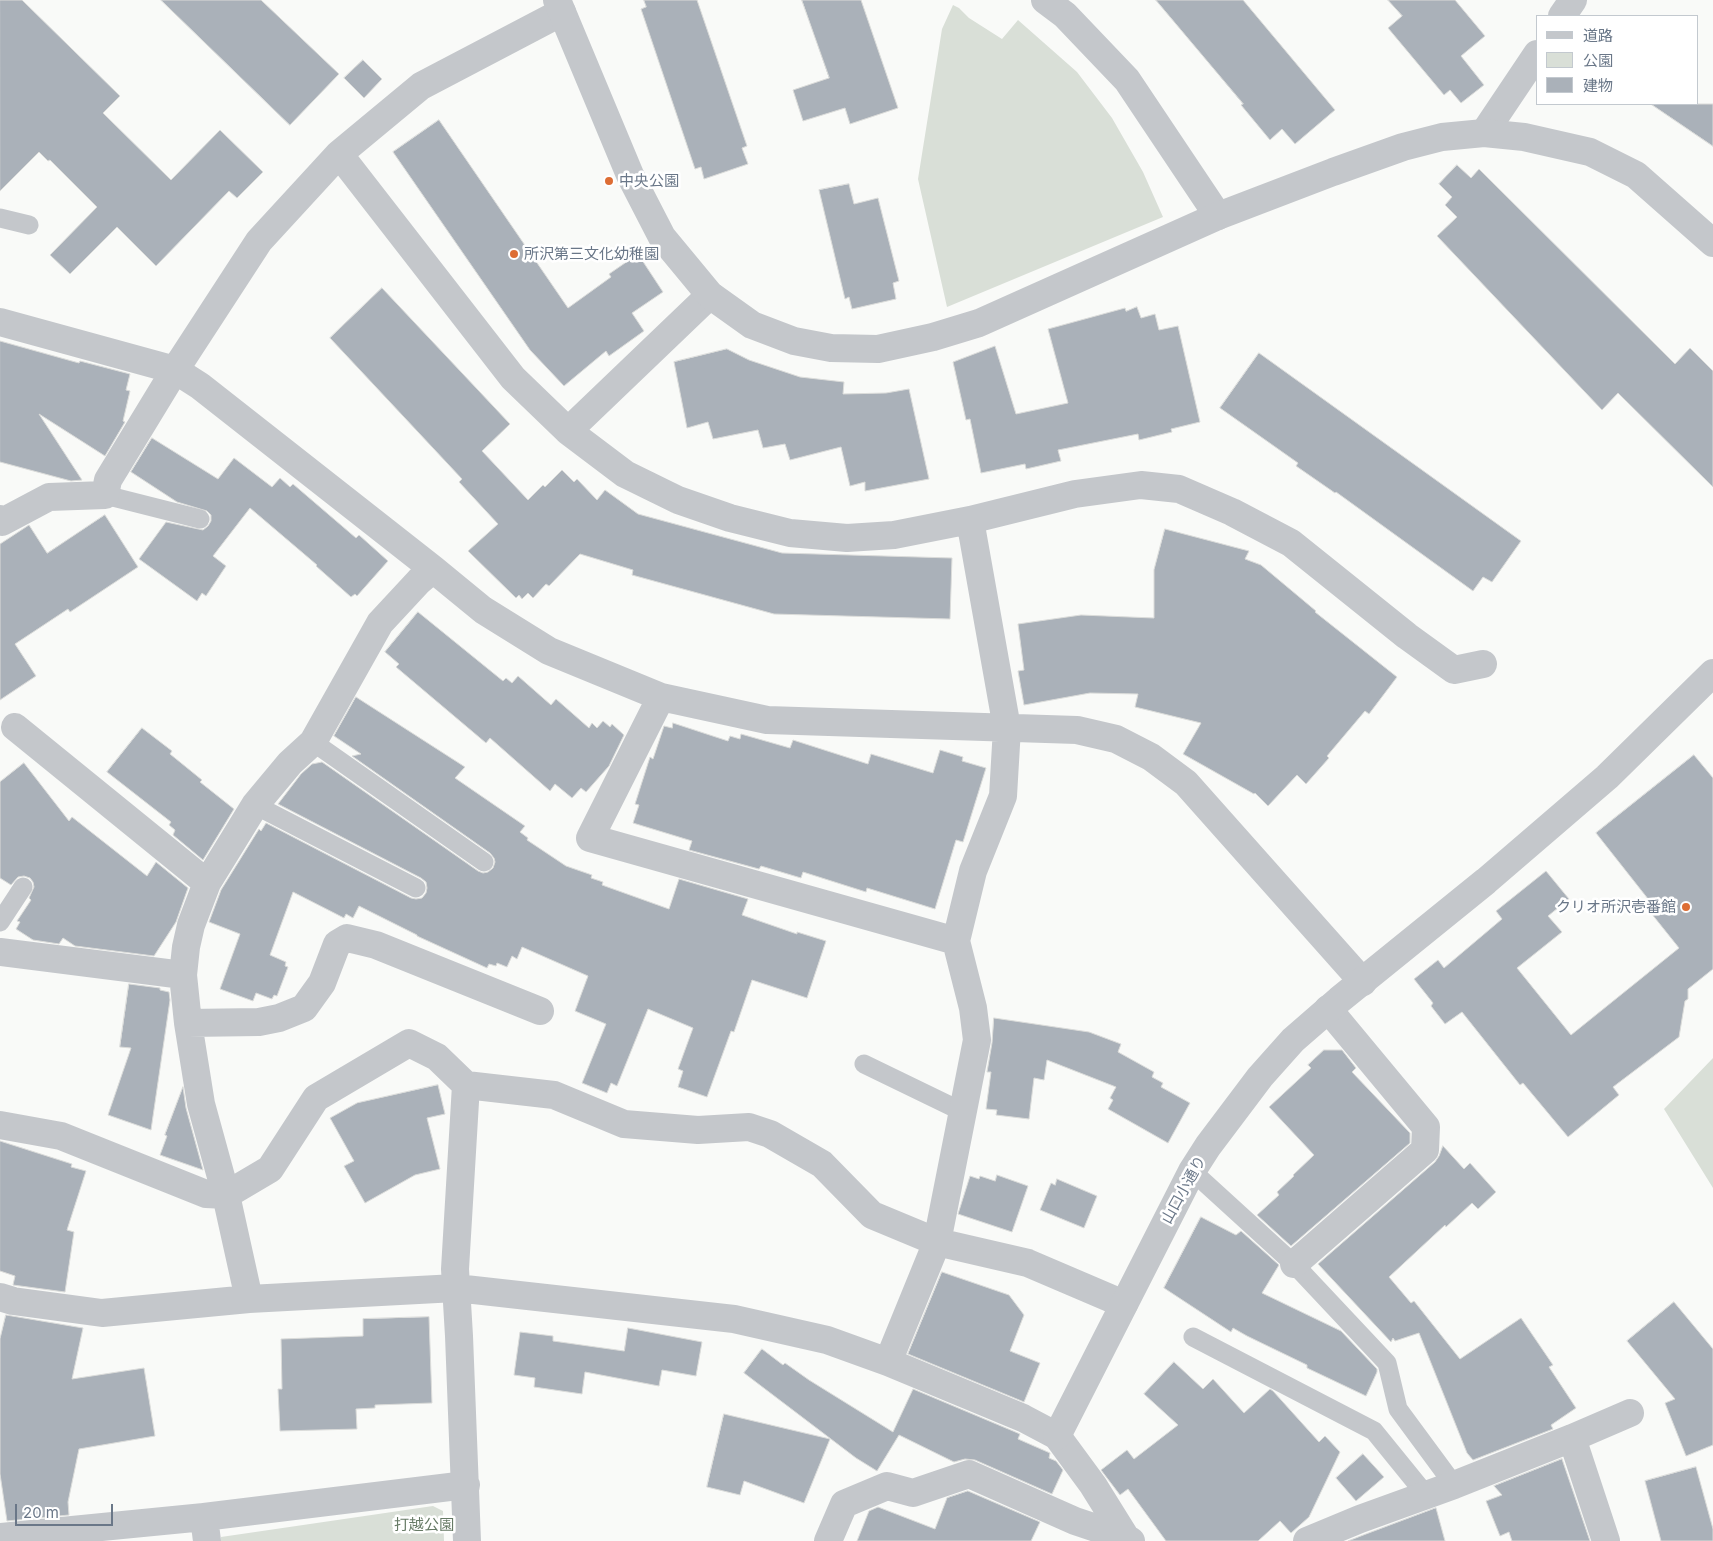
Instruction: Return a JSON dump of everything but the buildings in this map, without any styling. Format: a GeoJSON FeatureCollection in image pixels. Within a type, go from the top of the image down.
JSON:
{"type":"FeatureCollection","features":[{"type":"Feature","properties":{"kind":"street"},"geometry":{"type":"LineString","coordinates":[[1045,0],[1065,15],[1127,80],[1218,216]]}},
{"type":"Feature","properties":{"kind":"street"},"geometry":{"type":"LineString","coordinates":[[1563,15],[1573,0]]}},
{"type":"Feature","properties":{"kind":"street"},"geometry":{"type":"LineString","coordinates":[[1,521],[49,497],[105,495],[108,480],[259,241],[339,154],[421,86],[559,6],[630,175],[662,237],[710,295],[752,325],[794,341],[831,348],[878,349],[932,337],[980,323],[1218,216],[1403,147],[1442,137],[1484,133],[1524,137],[1590,152],[1636,175],[1713,243]]}},
{"type":"Feature","properties":{"kind":"street"},"geometry":{"type":"LineString","coordinates":[[1484,133],[1536,55]]}},
{"type":"Feature","properties":{"kind":"street"},"geometry":{"type":"LineString","coordinates":[[339,154],[513,378],[568,431],[625,474],[678,500],[730,518],[790,533],[847,538],[894,535],[970,520],[1075,494],[1141,485],[1179,489],[1232,512],[1291,543],[1407,636],[1454,670],[1483,664]]}},
{"type":"Feature","properties":{"kind":"street"},"geometry":{"type":"LineString","coordinates":[[568,431],[710,295]]}},
{"type":"Feature","properties":{"kind":"street"},"geometry":{"type":"LineString","coordinates":[[0,322],[176,370],[200,386],[433,568],[483,610],[549,651],[661,697],[767,720],[1077,730],[1116,739],[1151,757],[1186,783],[1363,982]]}},
{"type":"Feature","properties":{"kind":"street"},"geometry":{"type":"LineString","coordinates":[[888,1362],[937,1242],[977,1040],[973,1008],[956,940],[973,871],[1003,796],[1007,728],[970,520]]}},
{"type":"Feature","properties":{"kind":"street"},"geometry":{"type":"LineString","coordinates":[[249,1299],[226,1195],[201,1104],[188,1023],[183,975],[191,925],[207,883],[254,805],[290,763],[313,742],[380,623],[433,568]]}},
{"type":"Feature","properties":{"kind":"street","name":"山口小通り"},"geometry":{"type":"LineString","coordinates":[[1057,1436],[1192,1172],[1208,1146],[1260,1077],[1293,1040],[1328,1009],[1486,881],[1607,777],[1713,673]]}},
{"type":"Feature","properties":{"kind":"street"},"geometry":{"type":"LineString","coordinates":[[661,697],[590,838],[956,940]]}},
{"type":"Feature","properties":{"kind":"street"},"geometry":{"type":"LineString","coordinates":[[15,727],[207,883]]}},
{"type":"Feature","properties":{"kind":"street"},"geometry":{"type":"LineString","coordinates":[[188,1023],[259,1022],[279,1018],[304,1008],[322,983],[337,944],[347,938],[376,945],[540,1011]]}},
{"type":"Feature","properties":{"kind":"street"},"geometry":{"type":"LineString","coordinates":[[0,952],[183,975]]}},
{"type":"Feature","properties":{"kind":"street"},"geometry":{"type":"LineString","coordinates":[[1294,1264],[1425,1150],[1426,1126],[1328,1009]]}},
{"type":"Feature","properties":{"kind":"street"},"geometry":{"type":"LineString","coordinates":[[0,1125],[60,1136],[206,1194],[226,1195],[270,1169],[316,1098],[409,1043],[437,1056],[466,1085],[554,1096],[624,1124],[698,1130],[749,1127],[770,1134],[822,1164],[872,1215],[937,1242],[1028,1263],[1124,1304]]}},
{"type":"Feature","properties":{"kind":"street"},"geometry":{"type":"LineString","coordinates":[[466,1085],[455,1260],[467,1541]]}},
{"type":"Feature","properties":{"kind":"street"},"geometry":{"type":"LineString","coordinates":[[0,1297],[13,1301],[102,1313],[249,1299],[456,1288],[734,1319],[827,1340],[888,1362],[1023,1418],[1057,1436],[1093,1485],[1128,1540]]}},
{"type":"Feature","properties":{"kind":"street"},"geometry":{"type":"LineString","coordinates":[[1307,1541],[1363,1530],[1426,1496],[1630,1413]]}},
{"type":"Feature","properties":{"kind":"street"},"geometry":{"type":"LineString","coordinates":[[1572,1438],[1606,1541]]}},
{"type":"Feature","properties":{"kind":"street"},"geometry":{"type":"LineString","coordinates":[[828,1541],[844,1504],[887,1486],[913,1493],[969,1474],[1075,1521],[1128,1540]]}},
{"type":"Feature","properties":{"kind":"street"},"geometry":{"type":"LineString","coordinates":[[0,1537],[206,1529],[466,1485]]}},
{"type":"Feature","properties":{"kind":"lane"},"geometry":{"type":"LineString","coordinates":[[0,218],[29,225]]}},
{"type":"Feature","properties":{"kind":"lane"},"geometry":{"type":"LineString","coordinates":[[105,495],[200,519]]}},
{"type":"Feature","properties":{"kind":"lane"},"geometry":{"type":"LineString","coordinates":[[313,742],[484,862]]}},
{"type":"Feature","properties":{"kind":"lane"},"geometry":{"type":"LineString","coordinates":[[254,805],[416,888]]}},
{"type":"Feature","properties":{"kind":"lane"},"geometry":{"type":"LineString","coordinates":[[0,922],[24,887]]}},
{"type":"Feature","properties":{"kind":"lane"},"geometry":{"type":"LineString","coordinates":[[864,1064],[963,1112]]}},
{"type":"Feature","properties":{"kind":"lane"},"geometry":{"type":"LineString","coordinates":[[1192,1172],[1294,1264],[1387,1363],[1398,1408],[1454,1485]]}},
{"type":"Feature","properties":{"kind":"lane"},"geometry":{"type":"LineString","coordinates":[[1192,1337],[1374,1430],[1426,1496]]}},
{"type":"Feature","properties":{"kind":"green space"},"geometry":{"type":"Polygon","coordinates":[[[953,5],[969,18],[1002,39],[1018,20],[1077,72],[1112,118],[1143,172],[1163,217],[947,307],[918,179],[942,29],[953,5]]]}},
{"type":"Feature","properties":{"kind":"green space"},"geometry":{"type":"Polygon","coordinates":[[[1713,1058],[1713,1188],[1664,1109],[1713,1058]]]}},
{"type":"Feature","properties":{"kind":"green space","name":"打越公園"},"geometry":{"type":"Polygon","coordinates":[[[433,1506],[443,1511],[444,1541],[221,1541],[221,1537],[433,1506]]]}},
{"type":"Feature","properties":{"kind":"place","name":"中央公園"},"geometry":{"type":"Point","coordinates":[609,181]}},
{"type":"Feature","properties":{"kind":"place","name":"所沢第三文化幼稚園"},"geometry":{"type":"Point","coordinates":[514,254]}},
{"type":"Feature","properties":{"kind":"place","name":"クリオ所沢壱番館"},"geometry":{"type":"Point","coordinates":[1686,907]}}]}
